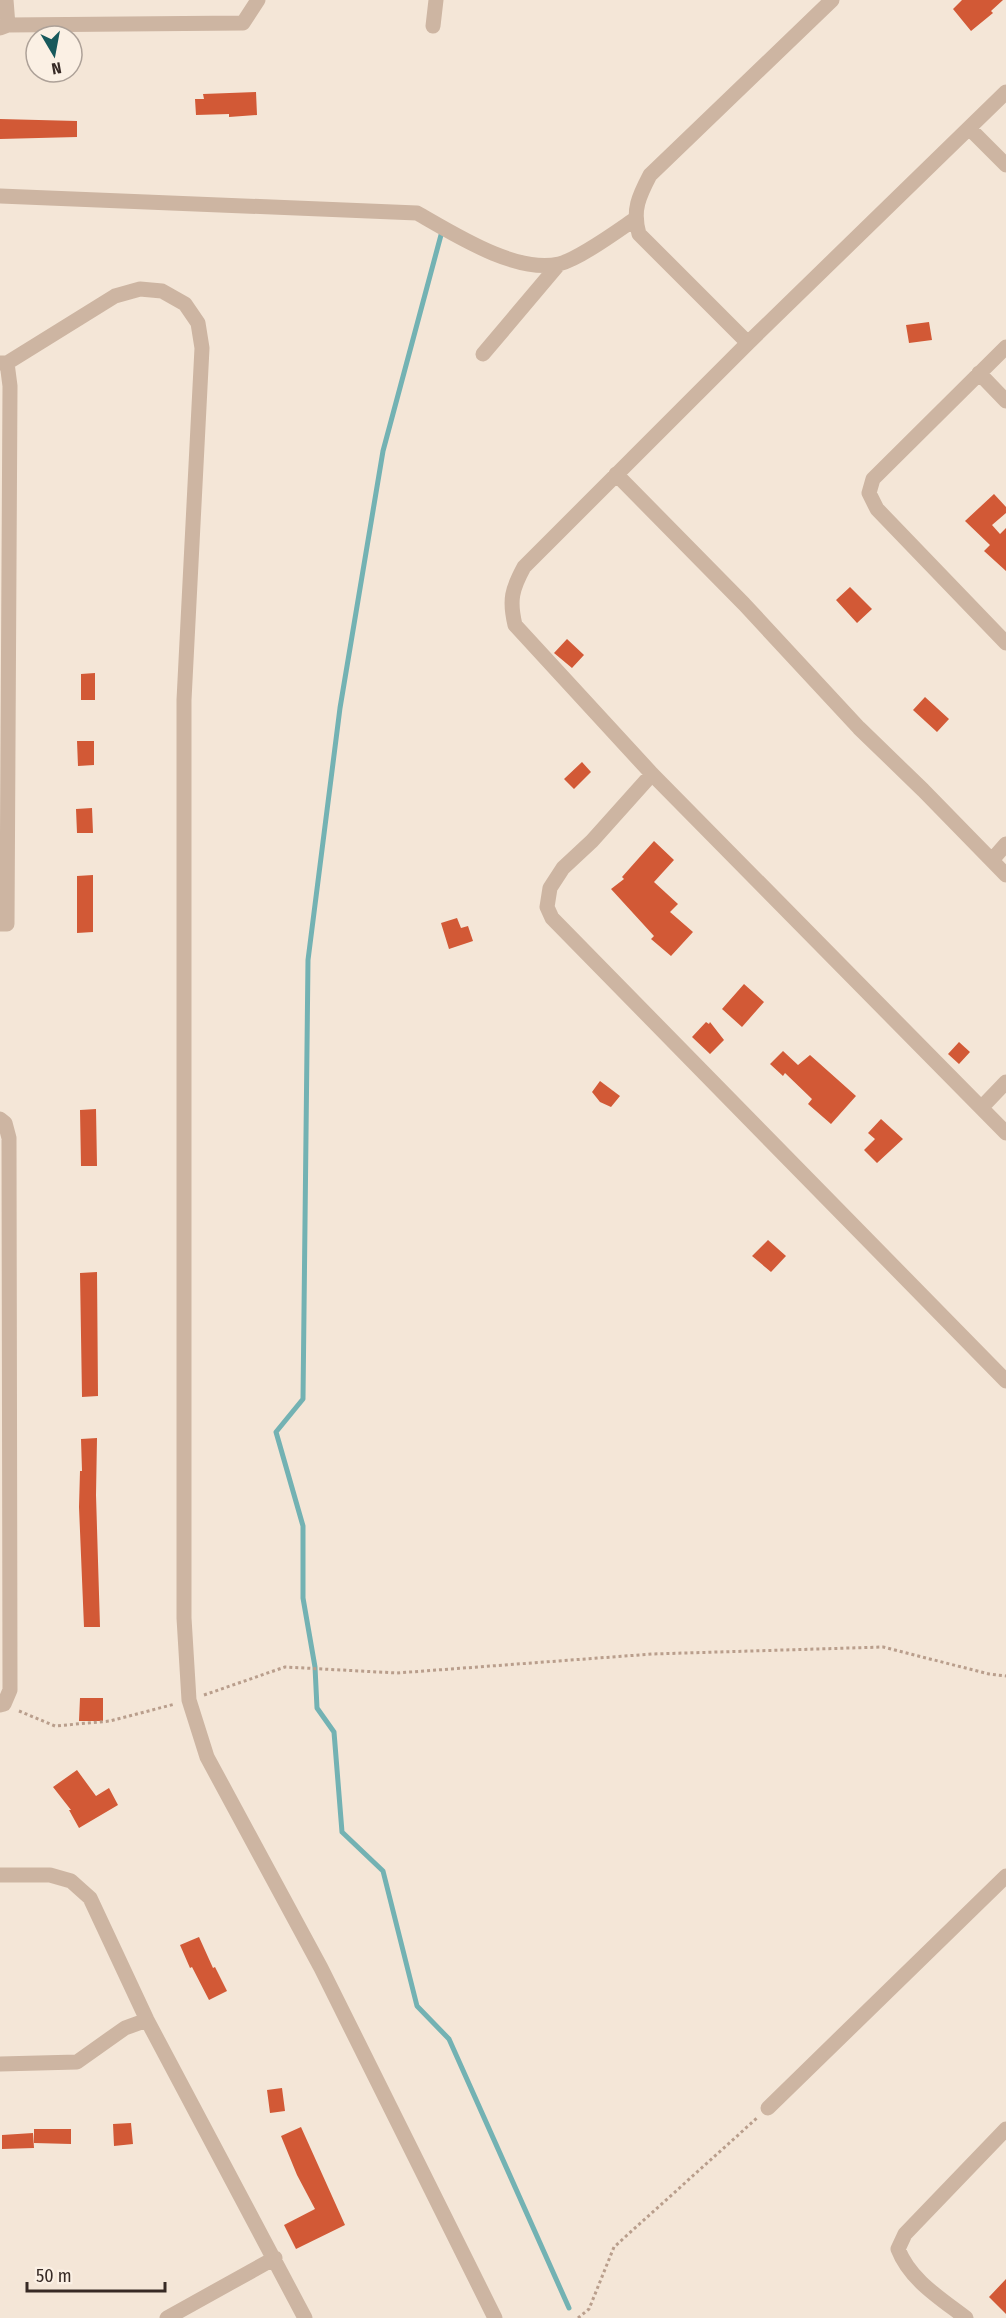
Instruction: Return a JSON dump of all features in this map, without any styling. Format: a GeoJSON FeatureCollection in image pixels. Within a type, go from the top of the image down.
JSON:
{"type":"FeatureCollection","features":[{"type":"Feature","properties":{"kind":"street"},"geometry":{"type":"LineString","coordinates":[[6,0],[4,27],[243,23],[258,0]]}},
{"type":"Feature","properties":{"kind":"street"},"geometry":{"type":"LineString","coordinates":[[433,26],[436,0]]}},
{"type":"Feature","properties":{"kind":"street"},"geometry":{"type":"LineString","coordinates":[[748,343],[639,234],[635,219],[639,198],[650,175],[832,0]]}},
{"type":"Feature","properties":{"kind":"street"},"geometry":{"type":"LineString","coordinates":[[1006,92],[748,343],[524,567],[513,588],[512,611],[515,625],[652,774],[1006,1132]]}},
{"type":"Feature","properties":{"kind":"street"},"geometry":{"type":"LineString","coordinates":[[969,128],[1006,165]]}},
{"type":"Feature","properties":{"kind":"street"},"geometry":{"type":"LineString","coordinates":[[0,196],[417,213],[472,244],[529,266],[560,264]]}},
{"type":"Feature","properties":{"kind":"street"},"geometry":{"type":"LineString","coordinates":[[483,354],[560,264],[635,219]]}},
{"type":"Feature","properties":{"kind":"street"},"geometry":{"type":"LineString","coordinates":[[0,924],[7,924],[10,386],[3,363],[115,296],[140,289],[162,291],[185,304],[198,323],[202,348],[184,700],[184,1617],[189,1700],[207,1757],[321,1968],[495,2318]]}},
{"type":"Feature","properties":{"kind":"street"},"geometry":{"type":"LineString","coordinates":[[1006,346],[873,479],[869,494],[877,509],[1006,644]]}},
{"type":"Feature","properties":{"kind":"street"},"geometry":{"type":"LineString","coordinates":[[979,373],[1006,401]]}},
{"type":"Feature","properties":{"kind":"street"},"geometry":{"type":"LineString","coordinates":[[616,474],[744,604],[859,728],[1006,875]]}},
{"type":"Feature","properties":{"kind":"street"},"geometry":{"type":"LineString","coordinates":[[652,774],[592,841],[563,868],[550,888],[547,907],[552,918],[1006,1381]]}},
{"type":"Feature","properties":{"kind":"street"},"geometry":{"type":"LineString","coordinates":[[992,860],[1006,844]]}},
{"type":"Feature","properties":{"kind":"street"},"geometry":{"type":"LineString","coordinates":[[982,1107],[1006,1082]]}},
{"type":"Feature","properties":{"kind":"street"},"geometry":{"type":"LineString","coordinates":[[0,1119],[5,1123],[9,1138],[10,1690],[2,1704]]}},
{"type":"Feature","properties":{"kind":"street"},"geometry":{"type":"LineString","coordinates":[[0,1875],[50,1875],[71,1881],[90,1898],[147,2019],[305,2318]]}},
{"type":"Feature","properties":{"kind":"street"},"geometry":{"type":"LineString","coordinates":[[768,2109],[1006,1876]]}},
{"type":"Feature","properties":{"kind":"street"},"geometry":{"type":"LineString","coordinates":[[0,2064],[77,2062],[125,2028],[147,2019]]}},
{"type":"Feature","properties":{"kind":"street"},"geometry":{"type":"LineString","coordinates":[[966,2318],[917,2279],[904,2265],[898,2249],[905,2234],[1006,2129]]}},
{"type":"Feature","properties":{"kind":"street"},"geometry":{"type":"LineString","coordinates":[[167,2318],[275,2258]]}},
{"type":"Feature","properties":{"kind":"path"},"geometry":{"type":"LineString","coordinates":[[2,1704],[55,1726],[110,1721],[189,1700],[285,1667],[397,1673],[652,1654],[860,1647],[884,1647],[989,1674],[1006,1676]]}},
{"type":"Feature","properties":{"kind":"path"},"geometry":{"type":"LineString","coordinates":[[578,2318],[589,2309],[614,2247],[768,2109]]}},
{"type":"Feature","properties":{"kind":"building"},"geometry":{"type":"Polygon","coordinates":[[[962,0],[1003,0],[991,11],[993,13],[971,31],[953,9],[962,0]]]}},
{"type":"Feature","properties":{"kind":"building"},"geometry":{"type":"Polygon","coordinates":[[[256,92],[257,115],[229,117],[229,114],[196,115],[195,99],[204,99],[203,94],[256,92]]]}},
{"type":"Feature","properties":{"kind":"building"},"geometry":{"type":"Polygon","coordinates":[[[0,119],[77,121],[77,137],[0,139],[0,119]]]}},
{"type":"Feature","properties":{"kind":"building"},"geometry":{"type":"Polygon","coordinates":[[[929,322],[932,340],[909,343],[906,325],[929,322]]]}},
{"type":"Feature","properties":{"kind":"building"},"geometry":{"type":"Polygon","coordinates":[[[994,494],[1006,507],[1006,513],[992,525],[1000,534],[1006,528],[1006,571],[984,551],[990,545],[965,521],[994,494]]]}},
{"type":"Feature","properties":{"kind":"building"},"geometry":{"type":"Polygon","coordinates":[[[850,587],[872,609],[857,623],[836,600],[850,587]]]}},
{"type":"Feature","properties":{"kind":"building"},"geometry":{"type":"Polygon","coordinates":[[[567,639],[584,655],[572,668],[554,653],[567,639]]]}},
{"type":"Feature","properties":{"kind":"building"},"geometry":{"type":"Polygon","coordinates":[[[95,673],[95,700],[81,700],[81,674],[95,673]]]}},
{"type":"Feature","properties":{"kind":"building"},"geometry":{"type":"Polygon","coordinates":[[[925,697],[949,719],[937,732],[913,710],[925,697]]]}},
{"type":"Feature","properties":{"kind":"building"},"geometry":{"type":"Polygon","coordinates":[[[77,741],[94,741],[94,765],[78,766],[77,741]]]}},
{"type":"Feature","properties":{"kind":"building"},"geometry":{"type":"Polygon","coordinates":[[[582,762],[591,772],[574,789],[564,779],[582,762]]]}},
{"type":"Feature","properties":{"kind":"building"},"geometry":{"type":"Polygon","coordinates":[[[92,808],[93,833],[77,833],[76,809],[92,808]]]}},
{"type":"Feature","properties":{"kind":"building"},"geometry":{"type":"Polygon","coordinates":[[[654,841],[674,860],[654,882],[678,904],[670,912],[693,932],[671,956],[651,939],[654,936],[611,889],[624,879],[622,877],[654,841]]]}},
{"type":"Feature","properties":{"kind":"building"},"geometry":{"type":"Polygon","coordinates":[[[93,875],[93,932],[77,933],[77,876],[93,875]]]}},
{"type":"Feature","properties":{"kind":"building"},"geometry":{"type":"Polygon","coordinates":[[[457,918],[461,928],[468,926],[473,941],[449,949],[441,923],[457,918]]]}},
{"type":"Feature","properties":{"kind":"building"},"geometry":{"type":"Polygon","coordinates":[[[744,984],[764,1002],[742,1027],[722,1009],[744,984]]]}},
{"type":"Feature","properties":{"kind":"building"},"geometry":{"type":"Polygon","coordinates":[[[706,1022],[709,1024],[710,1022],[724,1040],[710,1054],[692,1037],[706,1022]]]}},
{"type":"Feature","properties":{"kind":"building"},"geometry":{"type":"Polygon","coordinates":[[[959,1042],[970,1052],[959,1064],[948,1054],[959,1042]]]}},
{"type":"Feature","properties":{"kind":"building"},"geometry":{"type":"Polygon","coordinates":[[[783,1051],[798,1065],[810,1055],[856,1096],[831,1124],[808,1104],[812,1099],[785,1073],[783,1076],[770,1064],[783,1051]]]}},
{"type":"Feature","properties":{"kind":"building"},"geometry":{"type":"Polygon","coordinates":[[[600,1081],[620,1096],[611,1107],[600,1102],[592,1092],[600,1081]]]}},
{"type":"Feature","properties":{"kind":"building"},"geometry":{"type":"Polygon","coordinates":[[[96,1109],[97,1166],[81,1166],[80,1110],[96,1109]]]}},
{"type":"Feature","properties":{"kind":"building"},"geometry":{"type":"Polygon","coordinates":[[[881,1119],[903,1139],[877,1163],[864,1150],[875,1139],[868,1133],[881,1119]]]}},
{"type":"Feature","properties":{"kind":"building"},"geometry":{"type":"Polygon","coordinates":[[[768,1240],[786,1256],[771,1272],[752,1256],[768,1240]]]}},
{"type":"Feature","properties":{"kind":"building"},"geometry":{"type":"Polygon","coordinates":[[[97,1272],[98,1396],[82,1397],[80,1273],[97,1272]]]}},
{"type":"Feature","properties":{"kind":"building"},"geometry":{"type":"Polygon","coordinates":[[[97,1438],[96,1495],[100,1627],[84,1627],[79,1507],[80,1471],[82,1471],[81,1439],[97,1438]]]}},
{"type":"Feature","properties":{"kind":"building"},"geometry":{"type":"Polygon","coordinates":[[[80,1698],[103,1698],[103,1721],[79,1721],[80,1698]]]}},
{"type":"Feature","properties":{"kind":"building"},"geometry":{"type":"Polygon","coordinates":[[[77,1770],[96,1796],[109,1788],[118,1805],[79,1828],[69,1810],[71,1810],[53,1787],[77,1770]]]}},
{"type":"Feature","properties":{"kind":"building"},"geometry":{"type":"Polygon","coordinates":[[[199,1937],[213,1968],[215,1967],[227,1991],[209,2000],[192,1967],[190,1968],[180,1945],[199,1937]]]}},
{"type":"Feature","properties":{"kind":"building"},"geometry":{"type":"Polygon","coordinates":[[[282,2088],[285,2111],[270,2113],[267,2090],[282,2088]]]}},
{"type":"Feature","properties":{"kind":"building"},"geometry":{"type":"Polygon","coordinates":[[[131,2123],[133,2144],[114,2146],[113,2124],[131,2123]]]}},
{"type":"Feature","properties":{"kind":"building"},"geometry":{"type":"Polygon","coordinates":[[[301,2127],[345,2225],[296,2249],[284,2225],[315,2209],[297,2175],[281,2136],[301,2127]]]}},
{"type":"Feature","properties":{"kind":"building"},"geometry":{"type":"Polygon","coordinates":[[[34,2129],[71,2129],[71,2144],[34,2143],[34,2129]]]}},
{"type":"Feature","properties":{"kind":"building"},"geometry":{"type":"Polygon","coordinates":[[[33,2133],[34,2148],[2,2149],[2,2135],[33,2133]]]}},
{"type":"Feature","properties":{"kind":"building"},"geometry":{"type":"Polygon","coordinates":[[[1006,2279],[1006,2314],[989,2297],[1006,2279]]]}},
{"type":"Feature","properties":{"kind":"waterway"},"geometry":{"type":"LineString","coordinates":[[441,235],[383,451],[340,708],[308,960],[303,1399],[276,1432],[303,1526],[303,1598],[315,1667],[317,1708],[334,1732],[342,1832],[383,1871],[417,2006],[449,2039],[569,2308]]}}]}
